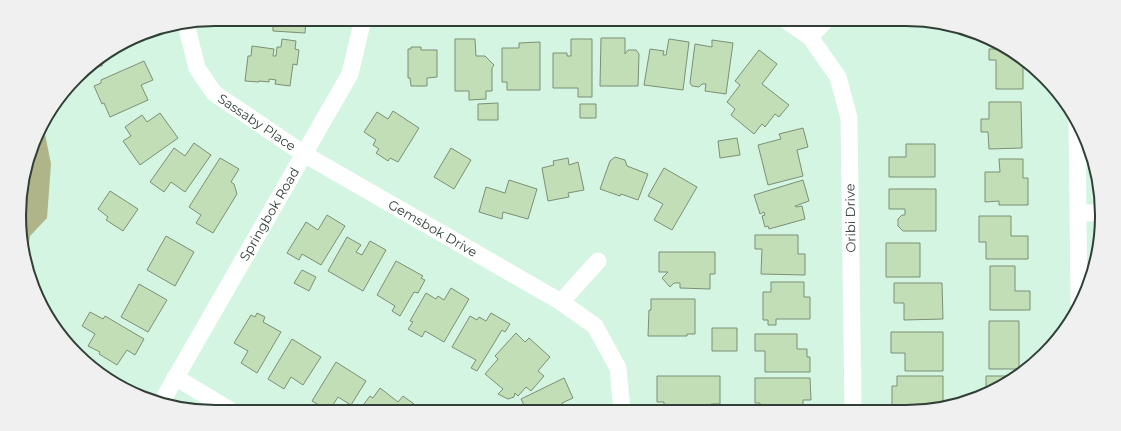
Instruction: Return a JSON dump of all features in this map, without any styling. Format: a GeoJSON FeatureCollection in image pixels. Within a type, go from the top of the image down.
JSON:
{"type":"FeatureCollection","features":[{"type":"Feature","properties":{"kind":"street","name":"Springbok Road"},"geometry":{"type":"LineString","coordinates":[[164,398],[350,74],[361,26]]}},
{"type":"Feature","properties":{"kind":"street","name":"Oribi Drive"},"geometry":{"type":"LineString","coordinates":[[794,26],[810,37],[838,77],[849,118],[853,405]]}},
{"type":"Feature","properties":{"kind":"street"},"geometry":{"type":"LineString","coordinates":[[810,37],[820,26]]}},
{"type":"Feature","properties":{"kind":"street","name":"Sassaby Place"},"geometry":{"type":"LineString","coordinates":[[187,29],[196,68],[214,93],[304,154]]}},
{"type":"Feature","properties":{"kind":"street"},"geometry":{"type":"LineString","coordinates":[[1077,136],[1078,294]]}},
{"type":"Feature","properties":{"kind":"street","name":"Gemsbok Drive"},"geometry":{"type":"LineString","coordinates":[[304,154],[561,302],[595,326],[618,368],[621,405]]}},
{"type":"Feature","properties":{"kind":"street"},"geometry":{"type":"LineString","coordinates":[[1078,213],[1095,213]]}},
{"type":"Feature","properties":{"kind":"street"},"geometry":{"type":"LineString","coordinates":[[561,302],[598,261]]}},
{"type":"Feature","properties":{"kind":"street"},"geometry":{"type":"LineString","coordinates":[[175,377],[221,405]]}},
{"type":"Feature","properties":{"kind":"green space"},"geometry":{"type":"Polygon","coordinates":[[[45,134],[51,164],[47,218],[30,236],[29,244],[26,228],[26,203],[32,166],[45,134]]]}},
{"type":"Feature","properties":{"kind":"building"},"geometry":{"type":"Polygon","coordinates":[[[273,26],[306,26],[305,33],[273,31],[273,26]]]}},
{"type":"Feature","properties":{"kind":"building"},"geometry":{"type":"Polygon","coordinates":[[[601,38],[625,38],[625,54],[628,50],[636,50],[639,54],[638,86],[600,86],[601,38]]]}},
{"type":"Feature","properties":{"kind":"building"},"geometry":{"type":"Polygon","coordinates":[[[282,39],[296,41],[295,49],[299,50],[297,65],[293,64],[290,86],[275,84],[276,80],[269,79],[269,82],[245,81],[248,56],[251,56],[252,46],[274,49],[273,56],[276,56],[277,47],[281,47],[282,39]]]}},
{"type":"Feature","properties":{"kind":"building"},"geometry":{"type":"Polygon","coordinates":[[[455,39],[475,39],[476,56],[485,56],[494,65],[492,68],[492,91],[486,91],[486,99],[469,100],[469,91],[455,91],[455,39]]]}},
{"type":"Feature","properties":{"kind":"building"},"geometry":{"type":"Polygon","coordinates":[[[571,39],[592,39],[592,97],[578,97],[578,88],[553,88],[553,53],[567,53],[567,56],[571,56],[571,39]]]}},
{"type":"Feature","properties":{"kind":"building"},"geometry":{"type":"Polygon","coordinates":[[[669,39],[689,42],[683,90],[644,85],[650,49],[664,51],[663,55],[666,55],[669,39]]]}},
{"type":"Feature","properties":{"kind":"building"},"geometry":{"type":"Polygon","coordinates":[[[712,40],[733,43],[726,94],[705,91],[706,84],[702,84],[699,87],[692,86],[690,83],[695,44],[712,47],[712,40]]]}},
{"type":"Feature","properties":{"kind":"building"},"geometry":{"type":"Polygon","coordinates":[[[540,42],[540,90],[507,90],[507,82],[502,82],[502,48],[519,48],[519,43],[540,42]]]}},
{"type":"Feature","properties":{"kind":"building"},"geometry":{"type":"Polygon","coordinates":[[[411,47],[421,47],[421,50],[437,50],[437,77],[427,78],[427,86],[411,86],[410,78],[408,78],[408,49],[411,49],[411,47]]]}},
{"type":"Feature","properties":{"kind":"building"},"geometry":{"type":"Polygon","coordinates":[[[989,49],[996,49],[1021,65],[1023,67],[1023,89],[996,89],[996,60],[989,60],[989,49]]]}},
{"type":"Feature","properties":{"kind":"building"},"geometry":{"type":"Polygon","coordinates":[[[759,50],[777,64],[762,84],[789,105],[779,117],[775,114],[765,127],[762,124],[754,134],[731,115],[735,109],[727,102],[740,85],[735,81],[759,50]]]}},
{"type":"Feature","properties":{"kind":"building"},"geometry":{"type":"Polygon","coordinates":[[[144,61],[153,80],[141,85],[148,100],[110,117],[94,86],[101,83],[101,80],[144,61]]]}},
{"type":"Feature","properties":{"kind":"building"},"geometry":{"type":"Polygon","coordinates":[[[989,102],[1021,102],[1022,148],[989,149],[988,132],[981,132],[981,119],[989,119],[989,102]]]}},
{"type":"Feature","properties":{"kind":"building"},"geometry":{"type":"Polygon","coordinates":[[[498,103],[498,120],[478,120],[478,104],[498,103]]]}},
{"type":"Feature","properties":{"kind":"building"},"geometry":{"type":"Polygon","coordinates":[[[580,104],[596,104],[596,118],[580,118],[580,104]]]}},
{"type":"Feature","properties":{"kind":"building"},"geometry":{"type":"Polygon","coordinates":[[[393,111],[419,128],[398,162],[390,158],[388,161],[376,153],[379,149],[373,145],[376,140],[364,132],[377,112],[388,119],[393,111]]]}},
{"type":"Feature","properties":{"kind":"building"},"geometry":{"type":"Polygon","coordinates":[[[160,113],[178,138],[140,165],[123,141],[131,136],[125,127],[142,115],[147,122],[160,113]]]}},
{"type":"Feature","properties":{"kind":"building"},"geometry":{"type":"Polygon","coordinates":[[[803,128],[808,147],[797,150],[803,176],[768,185],[758,145],[781,139],[779,134],[803,128]]]}},
{"type":"Feature","properties":{"kind":"building"},"geometry":{"type":"Polygon","coordinates":[[[737,138],[740,155],[720,158],[718,141],[737,138]]]}},
{"type":"Feature","properties":{"kind":"building"},"geometry":{"type":"Polygon","coordinates":[[[194,143],[211,155],[185,192],[171,182],[164,192],[150,182],[174,148],[185,156],[194,143]]]}},
{"type":"Feature","properties":{"kind":"building"},"geometry":{"type":"Polygon","coordinates":[[[906,144],[935,144],[935,177],[889,177],[889,157],[906,157],[906,144]]]}},
{"type":"Feature","properties":{"kind":"building"},"geometry":{"type":"Polygon","coordinates":[[[451,148],[471,160],[454,189],[434,177],[451,148]]]}},
{"type":"Feature","properties":{"kind":"building"},"geometry":{"type":"Polygon","coordinates":[[[615,157],[625,160],[627,166],[648,174],[638,200],[600,189],[610,161],[615,157]]]}},
{"type":"Feature","properties":{"kind":"building"},"geometry":{"type":"Polygon","coordinates":[[[220,158],[239,169],[231,182],[234,184],[237,194],[213,233],[196,223],[201,215],[189,207],[220,158]]]}},
{"type":"Feature","properties":{"kind":"building"},"geometry":{"type":"Polygon","coordinates":[[[568,158],[569,165],[578,162],[584,190],[568,193],[569,197],[548,201],[542,168],[554,165],[553,161],[568,158]]]}},
{"type":"Feature","properties":{"kind":"building"},"geometry":{"type":"Polygon","coordinates":[[[999,159],[1023,159],[1023,178],[1028,178],[1028,205],[999,205],[999,201],[985,202],[985,172],[1000,172],[999,159]]]}},
{"type":"Feature","properties":{"kind":"building"},"geometry":{"type":"Polygon","coordinates":[[[664,168],[697,187],[672,230],[654,220],[663,204],[648,196],[664,168]]]}},
{"type":"Feature","properties":{"kind":"building"},"geometry":{"type":"Polygon","coordinates":[[[509,180],[537,189],[528,219],[503,212],[502,219],[479,212],[486,187],[505,193],[509,180]]]}},
{"type":"Feature","properties":{"kind":"building"},"geometry":{"type":"Polygon","coordinates":[[[803,180],[809,201],[795,206],[802,206],[805,219],[769,229],[768,226],[765,227],[762,216],[765,215],[764,212],[760,214],[754,195],[803,180]]]}},
{"type":"Feature","properties":{"kind":"building"},"geometry":{"type":"Polygon","coordinates":[[[889,189],[936,189],[936,231],[903,231],[898,226],[898,219],[902,215],[905,215],[905,209],[889,209],[889,189]]]}},
{"type":"Feature","properties":{"kind":"building"},"geometry":{"type":"Polygon","coordinates":[[[110,191],[138,209],[123,231],[106,220],[108,217],[98,209],[110,191]]]}},
{"type":"Feature","properties":{"kind":"building"},"geometry":{"type":"Polygon","coordinates":[[[327,215],[345,226],[321,265],[302,254],[299,260],[287,253],[306,222],[318,230],[327,215]]]}},
{"type":"Feature","properties":{"kind":"building"},"geometry":{"type":"Polygon","coordinates":[[[979,216],[1011,216],[1011,236],[1028,236],[1028,259],[986,259],[986,242],[979,242],[979,216]]]}},
{"type":"Feature","properties":{"kind":"building"},"geometry":{"type":"Polygon","coordinates":[[[755,235],[798,235],[798,254],[805,254],[805,275],[761,274],[762,249],[755,249],[755,235]]]}},
{"type":"Feature","properties":{"kind":"building"},"geometry":{"type":"Polygon","coordinates":[[[166,236],[194,252],[175,286],[147,270],[166,236]]]}},
{"type":"Feature","properties":{"kind":"building"},"geometry":{"type":"Polygon","coordinates":[[[347,237],[361,245],[356,252],[362,255],[370,241],[386,250],[363,291],[328,271],[347,237]]]}},
{"type":"Feature","properties":{"kind":"building"},"geometry":{"type":"Polygon","coordinates":[[[886,243],[920,243],[920,277],[886,277],[886,243]]]}},
{"type":"Feature","properties":{"kind":"building"},"geometry":{"type":"Polygon","coordinates":[[[659,252],[715,252],[715,274],[710,274],[710,289],[680,288],[680,283],[674,283],[670,287],[662,278],[668,272],[659,272],[659,252]]]}},
{"type":"Feature","properties":{"kind":"building"},"geometry":{"type":"Polygon","coordinates":[[[396,261],[423,276],[421,278],[425,280],[418,293],[414,292],[400,316],[392,311],[395,306],[377,295],[396,261]]]}},
{"type":"Feature","properties":{"kind":"building"},"geometry":{"type":"Polygon","coordinates":[[[990,266],[1015,266],[1015,291],[1030,291],[1030,310],[990,310],[990,266]]]}},
{"type":"Feature","properties":{"kind":"building"},"geometry":{"type":"Polygon","coordinates":[[[302,270],[316,277],[309,291],[294,283],[302,270]]]}},
{"type":"Feature","properties":{"kind":"building"},"geometry":{"type":"Polygon","coordinates":[[[771,282],[804,282],[804,297],[810,297],[810,319],[776,319],[776,325],[768,325],[768,320],[763,320],[763,292],[771,292],[771,282]]]}},
{"type":"Feature","properties":{"kind":"building"},"geometry":{"type":"Polygon","coordinates":[[[894,283],[942,283],[943,319],[904,320],[904,303],[894,303],[894,283]]]}},
{"type":"Feature","properties":{"kind":"building"},"geometry":{"type":"Polygon","coordinates":[[[139,284],[167,300],[148,332],[121,317],[139,284]]]}},
{"type":"Feature","properties":{"kind":"building"},"geometry":{"type":"Polygon","coordinates":[[[451,288],[469,299],[444,342],[425,331],[422,337],[408,329],[413,322],[410,321],[426,293],[436,299],[438,296],[444,300],[451,288]]]}},
{"type":"Feature","properties":{"kind":"building"},"geometry":{"type":"Polygon","coordinates":[[[651,299],[695,299],[695,334],[687,334],[687,336],[648,336],[651,299]]]}},
{"type":"Feature","properties":{"kind":"building"},"geometry":{"type":"Polygon","coordinates":[[[90,312],[103,319],[105,316],[144,339],[135,355],[127,350],[117,365],[99,354],[100,352],[88,346],[95,334],[82,326],[90,312]]]}},
{"type":"Feature","properties":{"kind":"building"},"geometry":{"type":"Polygon","coordinates":[[[257,313],[265,317],[263,322],[281,332],[257,373],[241,363],[248,351],[234,343],[251,315],[255,317],[257,313]]]}},
{"type":"Feature","properties":{"kind":"building"},"geometry":{"type":"Polygon","coordinates":[[[491,313],[510,324],[505,332],[502,330],[477,371],[471,368],[476,360],[452,347],[470,316],[477,320],[479,317],[486,321],[491,313]]]}},
{"type":"Feature","properties":{"kind":"building"},"geometry":{"type":"Polygon","coordinates":[[[989,321],[1019,321],[1019,367],[1017,369],[989,369],[989,321]]]}},
{"type":"Feature","properties":{"kind":"building"},"geometry":{"type":"Polygon","coordinates":[[[712,328],[737,328],[737,351],[712,351],[712,328]]]}},
{"type":"Feature","properties":{"kind":"building"},"geometry":{"type":"Polygon","coordinates":[[[891,332],[943,332],[943,371],[905,371],[905,353],[891,353],[891,332]]]}},
{"type":"Feature","properties":{"kind":"building"},"geometry":{"type":"Polygon","coordinates":[[[516,333],[525,342],[529,338],[550,357],[538,371],[544,376],[531,391],[526,387],[518,396],[515,393],[514,397],[508,399],[498,394],[503,389],[485,374],[498,359],[495,356],[516,333]]]}},
{"type":"Feature","properties":{"kind":"building"},"geometry":{"type":"Polygon","coordinates":[[[755,334],[797,334],[797,349],[807,349],[807,357],[810,357],[810,372],[765,372],[765,351],[755,351],[755,334]]]}},
{"type":"Feature","properties":{"kind":"building"},"geometry":{"type":"Polygon","coordinates":[[[292,339],[321,357],[303,385],[291,377],[284,389],[268,379],[292,339]]]}},
{"type":"Feature","properties":{"kind":"building"},"geometry":{"type":"Polygon","coordinates":[[[336,362],[366,381],[351,405],[338,397],[333,405],[319,405],[312,401],[336,362]]]}},
{"type":"Feature","properties":{"kind":"building"},"geometry":{"type":"Polygon","coordinates":[[[657,376],[720,376],[720,404],[664,405],[664,402],[657,402],[657,376]]]}},
{"type":"Feature","properties":{"kind":"building"},"geometry":{"type":"Polygon","coordinates":[[[897,376],[943,376],[943,401],[918,405],[892,405],[892,386],[897,386],[897,376]]]}},
{"type":"Feature","properties":{"kind":"building"},"geometry":{"type":"Polygon","coordinates":[[[986,376],[1006,376],[1000,380],[986,387],[986,376]]]}},
{"type":"Feature","properties":{"kind":"building"},"geometry":{"type":"Polygon","coordinates":[[[564,378],[573,398],[562,403],[563,405],[524,405],[521,399],[564,378]]]}},
{"type":"Feature","properties":{"kind":"building"},"geometry":{"type":"Polygon","coordinates":[[[755,378],[810,378],[811,400],[803,400],[803,405],[760,405],[760,403],[755,403],[755,378]]]}},
{"type":"Feature","properties":{"kind":"building"},"geometry":{"type":"Polygon","coordinates":[[[380,388],[398,402],[403,396],[414,404],[363,405],[370,396],[373,398],[380,388]]]}}]}
